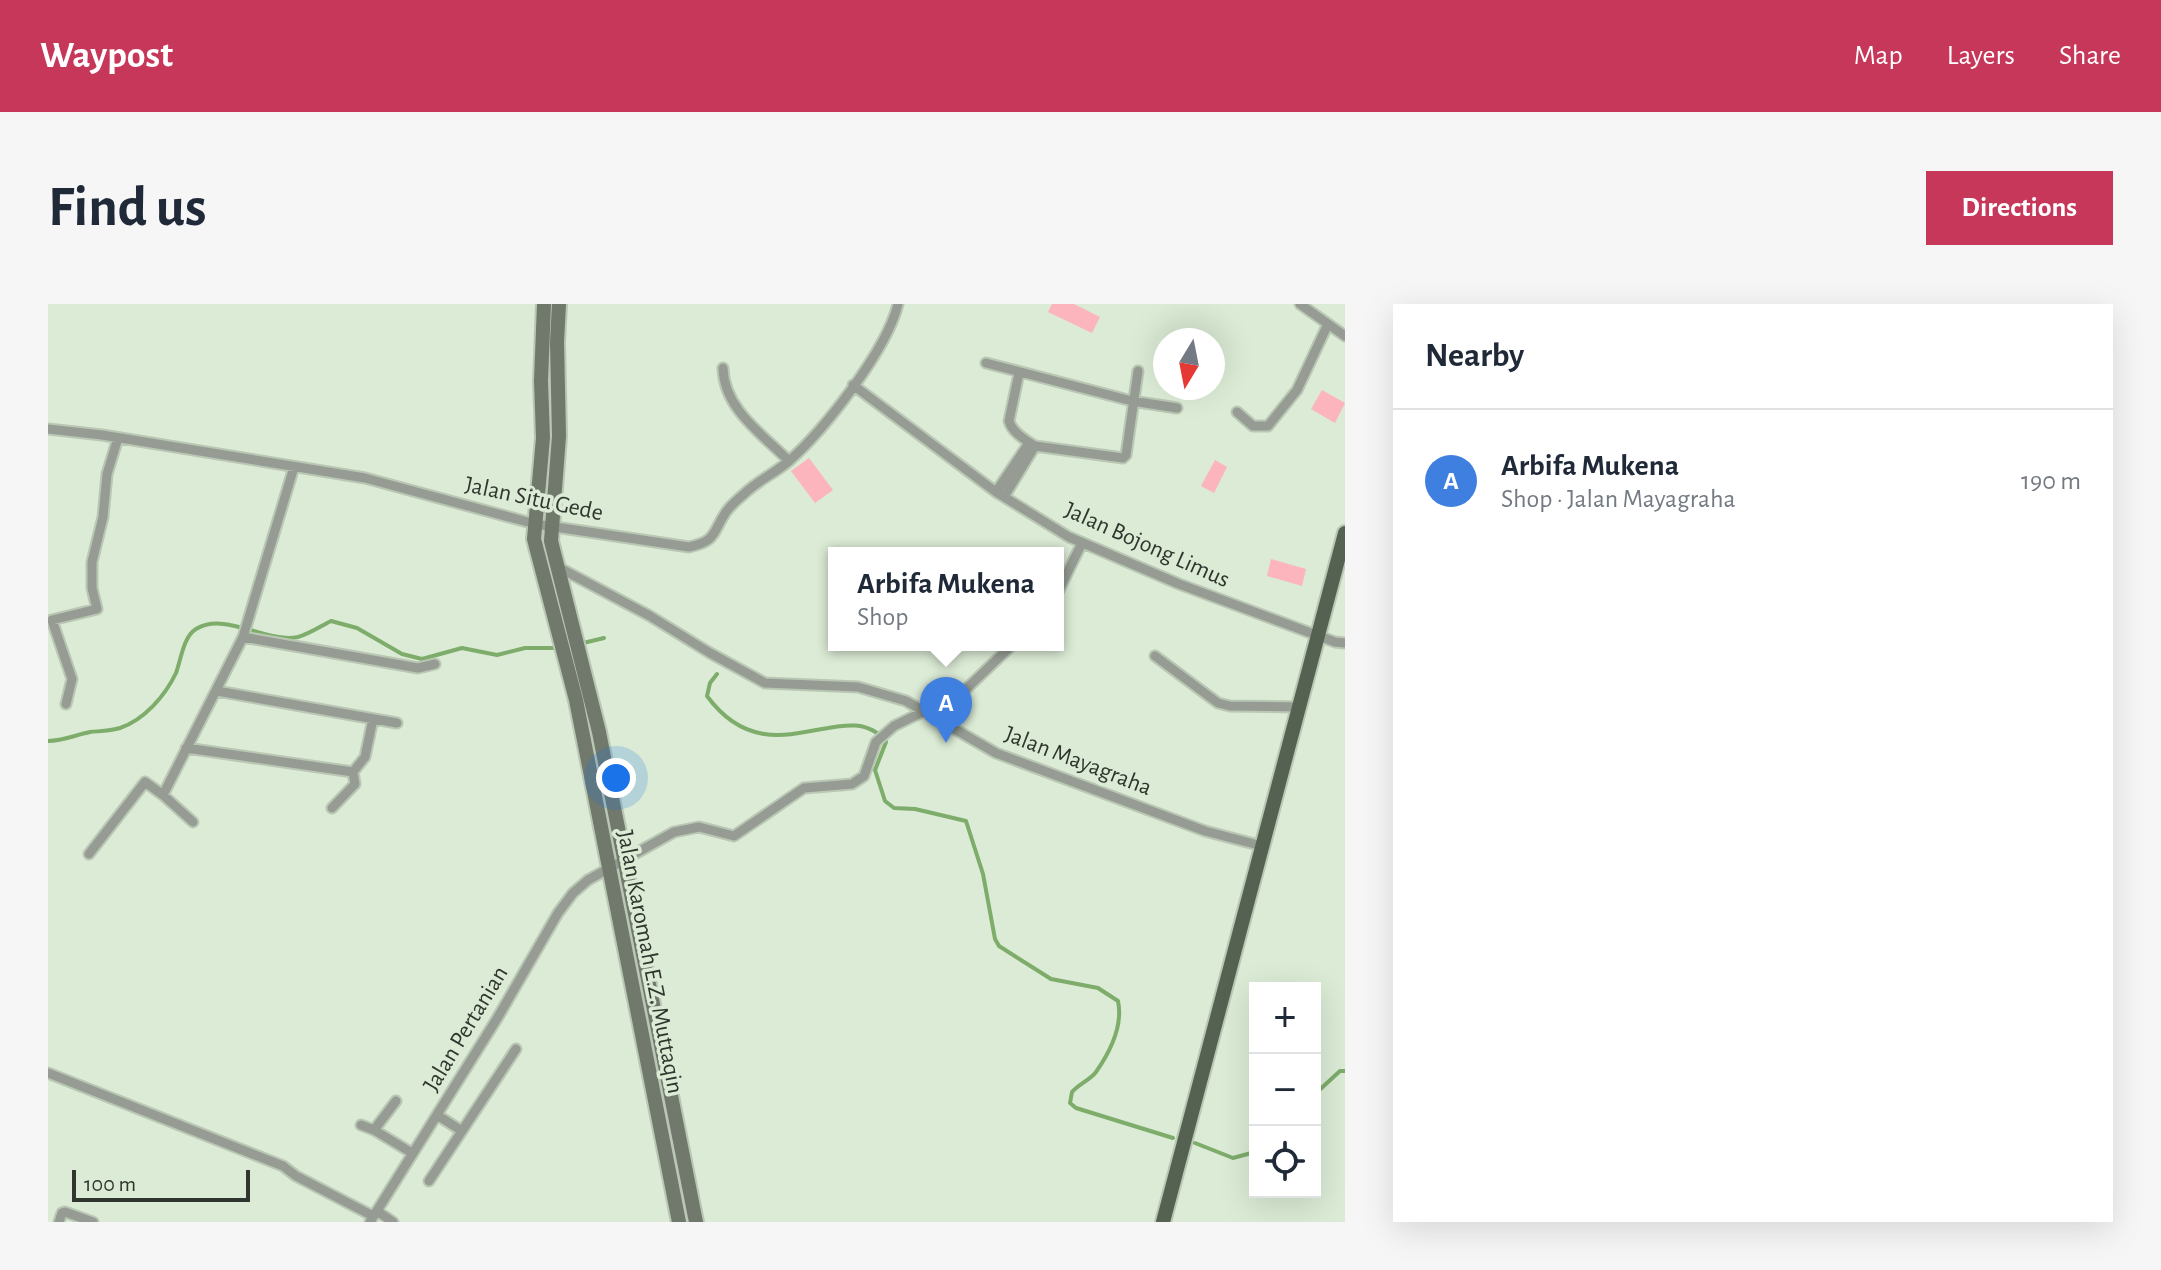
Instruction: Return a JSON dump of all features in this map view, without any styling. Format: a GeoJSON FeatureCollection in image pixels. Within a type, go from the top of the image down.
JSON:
{"type":"FeatureCollection","features":[{"type":"Feature","properties":{"kind":"main road"},"geometry":{"type":"LineString","coordinates":[[1163,1222],[1345,533]]}},
{"type":"Feature","properties":{"kind":"street","name":"Jalan Karomah E.Z. Muttaqin"},"geometry":{"type":"LineString","coordinates":[[544,304],[541,381],[543,438],[534,539],[569,640]]}},
{"type":"Feature","properties":{"kind":"street","name":"Jalan Karomah E.Z. Muttaqin"},"geometry":{"type":"LineString","coordinates":[[559,304],[559,436],[551,541],[569,640],[623,860],[696,1222]]}},
{"type":"Feature","properties":{"kind":"street","name":"Jalan Situ Gede"},"geometry":{"type":"LineString","coordinates":[[48,429],[365,478],[535,524],[689,547],[704,544],[714,537],[727,511],[746,492],[789,461],[809,442],[879,348],[898,304]]}},
{"type":"Feature","properties":{"kind":"street"},"geometry":{"type":"LineString","coordinates":[[1300,304],[1345,336]]}},
{"type":"Feature","properties":{"kind":"street"},"geometry":{"type":"LineString","coordinates":[[1237,412],[1253,426],[1268,426],[1297,390],[1328,324]]}},
{"type":"Feature","properties":{"kind":"street"},"geometry":{"type":"LineString","coordinates":[[986,363],[1132,401],[1177,408]]}},
{"type":"Feature","properties":{"kind":"street"},"geometry":{"type":"LineString","coordinates":[[723,368],[728,396],[736,408],[789,461]]}},
{"type":"Feature","properties":{"kind":"street"},"geometry":{"type":"LineString","coordinates":[[1019,373],[1009,421],[1011,427],[1032,445],[1123,458],[1126,455],[1138,371]]}},
{"type":"Feature","properties":{"kind":"street","name":"Jalan Bojong Limus"},"geometry":{"type":"LineString","coordinates":[[853,385],[1000,495],[1082,543],[1179,584],[1318,636],[1345,643]]}},
{"type":"Feature","properties":{"kind":"street"},"geometry":{"type":"LineString","coordinates":[[66,704],[72,679],[50,620],[97,609],[92,588],[92,562],[103,517],[107,474],[118,438]]}},
{"type":"Feature","properties":{"kind":"street"},"geometry":{"type":"LineString","coordinates":[[1000,495],[1032,445]]}},
{"type":"Feature","properties":{"kind":"street"},"geometry":{"type":"LineString","coordinates":[[163,795],[243,635],[294,467]]}},
{"type":"Feature","properties":{"kind":"street"},"geometry":{"type":"LineString","coordinates":[[1064,580],[1082,543]]}},
{"type":"Feature","properties":{"kind":"street","name":"Jalan Mayagraha"},"geometry":{"type":"LineString","coordinates":[[538,557],[650,616],[765,683],[858,687],[906,701],[996,753],[1205,831],[1262,846]]}},
{"type":"Feature","properties":{"kind":"street"},"geometry":{"type":"LineString","coordinates":[[243,635],[418,668],[435,664]]}},
{"type":"Feature","properties":{"kind":"street"},"geometry":{"type":"LineString","coordinates":[[924,713],[963,692],[1006,651]]}},
{"type":"Feature","properties":{"kind":"street"},"geometry":{"type":"LineString","coordinates":[[1155,656],[1218,703],[1230,706],[1300,707]]}},
{"type":"Feature","properties":{"kind":"street","name":"Jalan Karomah E.Z. Muttaqin"},"geometry":{"type":"LineString","coordinates":[[576,670],[609,869],[679,1222]]}},
{"type":"Feature","properties":{"kind":"street"},"geometry":{"type":"LineString","coordinates":[[217,691],[397,723]]}},
{"type":"Feature","properties":{"kind":"street","name":"Jalan Pertanian"},"geometry":{"type":"LineString","coordinates":[[373,1216],[573,893],[588,880],[674,832],[699,827],[734,836],[804,788],[852,784],[864,776],[876,742],[894,726],[924,713]]}},
{"type":"Feature","properties":{"kind":"street"},"geometry":{"type":"LineString","coordinates":[[332,808],[355,784],[353,772],[365,757],[373,719]]}},
{"type":"Feature","properties":{"kind":"street"},"geometry":{"type":"LineString","coordinates":[[186,748],[353,772]]}},
{"type":"Feature","properties":{"kind":"street"},"geometry":{"type":"LineString","coordinates":[[89,854],[145,782],[193,822]]}},
{"type":"Feature","properties":{"kind":"street"},"geometry":{"type":"LineString","coordinates":[[429,1181],[516,1049]]}},
{"type":"Feature","properties":{"kind":"street"},"geometry":{"type":"LineString","coordinates":[[48,1073],[283,1166],[296,1176],[373,1216],[393,1222]]}},
{"type":"Feature","properties":{"kind":"street"},"geometry":{"type":"LineString","coordinates":[[374,1130],[396,1101]]}},
{"type":"Feature","properties":{"kind":"street"},"geometry":{"type":"LineString","coordinates":[[437,1115],[462,1131]]}},
{"type":"Feature","properties":{"kind":"street"},"geometry":{"type":"LineString","coordinates":[[361,1125],[412,1153]]}},
{"type":"Feature","properties":{"kind":"street"},"geometry":{"type":"LineString","coordinates":[[59,1222],[65,1212],[93,1222]]}},
{"type":"Feature","properties":{"kind":"building"},"geometry":{"type":"Polygon","coordinates":[[[1052,304],[1074,304],[1100,317],[1092,333],[1048,312],[1052,304]]]}},
{"type":"Feature","properties":{"kind":"building"},"geometry":{"type":"Polygon","coordinates":[[[1322,390],[1345,403],[1335,423],[1311,409],[1322,390]]]}},
{"type":"Feature","properties":{"kind":"building"},"geometry":{"type":"Polygon","coordinates":[[[809,458],[833,490],[815,503],[791,471],[809,458]]]}},
{"type":"Feature","properties":{"kind":"building"},"geometry":{"type":"Polygon","coordinates":[[[1215,460],[1227,467],[1214,493],[1201,486],[1215,460]]]}},
{"type":"Feature","properties":{"kind":"building"},"geometry":{"type":"Polygon","coordinates":[[[1271,559],[1306,569],[1302,586],[1267,576],[1271,559]]]}},
{"type":"Feature","properties":{"kind":"waterway"},"geometry":{"type":"LineString","coordinates":[[48,741],[116,729],[137,719],[153,706],[171,682],[185,643],[192,633],[207,624],[233,625],[286,638],[302,636],[331,621],[357,628],[402,654],[422,659],[462,648],[497,655],[525,648],[559,648]]}},
{"type":"Feature","properties":{"kind":"waterway"},"geometry":{"type":"LineString","coordinates":[[579,644],[604,638]]}},
{"type":"Feature","properties":{"kind":"waterway"},"geometry":{"type":"LineString","coordinates":[[717,674],[710,683],[707,696],[731,721],[756,732],[781,735],[850,725],[870,729],[886,742],[875,770],[885,801],[894,808],[915,809],[966,821],[983,874],[999,946],[1051,979],[1098,988],[1118,1001],[1119,1019],[1110,1047],[1096,1072],[1072,1092],[1070,1103],[1076,1108],[1173,1138]]}},
{"type":"Feature","properties":{"kind":"waterway"},"geometry":{"type":"LineString","coordinates":[[1321,1088],[1340,1071],[1345,1071]]}},
{"type":"Feature","properties":{"kind":"waterway"},"geometry":{"type":"LineString","coordinates":[[1195,1143],[1233,1158],[1249,1154]]}},
{"type":"Feature","properties":{"kind":"place","name":"Arbifa Mukena"},"geometry":{"type":"Point","coordinates":[946,743]}}]}
